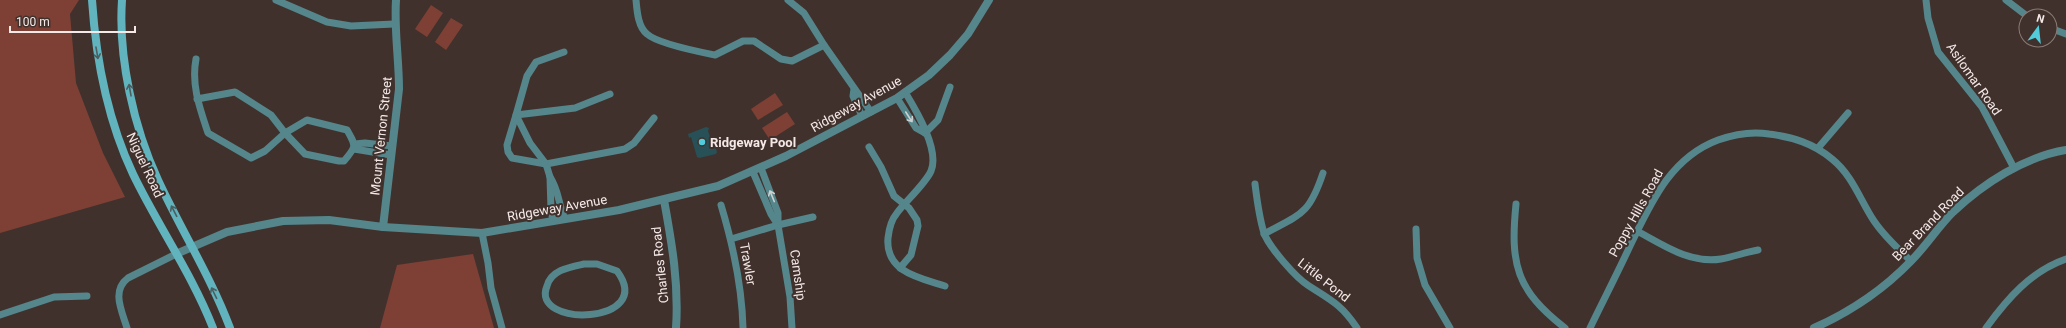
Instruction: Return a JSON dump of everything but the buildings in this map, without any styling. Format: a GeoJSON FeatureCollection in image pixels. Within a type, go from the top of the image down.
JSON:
{"type":"FeatureCollection","features":[{"type":"Feature","properties":{"kind":"main road","name":"Niguel Road"},"geometry":{"type":"LineString","coordinates":[[92,0],[94,38],[102,84],[114,127],[133,174],[176,254],[213,328]]}},
{"type":"Feature","properties":{"kind":"main road","name":"Niguel Road"},"geometry":{"type":"LineString","coordinates":[[122,0],[121,18],[124,56],[130,93],[140,133],[158,180],[230,328]]}},
{"type":"Feature","properties":{"kind":"street"},"geometry":{"type":"LineString","coordinates":[[276,0],[327,22],[351,26],[394,24]]}},
{"type":"Feature","properties":{"kind":"street","name":"Mount Vernon Street"},"geometry":{"type":"LineString","coordinates":[[383,227],[399,89],[399,70],[394,24],[396,0]]}},
{"type":"Feature","properties":{"kind":"street"},"geometry":{"type":"LineString","coordinates":[[636,0],[639,19],[647,34],[671,45],[715,56],[743,41],[754,41],[781,60],[792,61],[824,46]]}},
{"type":"Feature","properties":{"kind":"street"},"geometry":{"type":"LineString","coordinates":[[788,0],[804,13],[824,46],[871,112]]}},
{"type":"Feature","properties":{"kind":"street","name":"Ridgeway Avenue"},"geometry":{"type":"LineString","coordinates":[[127,328],[118,297],[122,284],[128,278],[191,246],[227,232],[283,221],[329,220],[383,227],[482,233],[664,200],[718,186],[753,172],[897,98],[929,75],[950,55],[968,34],[989,0]]}},
{"type":"Feature","properties":{"kind":"street","name":"Asilomar Road"},"geometry":{"type":"LineString","coordinates":[[1926,0],[1928,18],[1938,52],[1982,107],[2014,168]]}},
{"type":"Feature","properties":{"kind":"street"},"geometry":{"type":"LineString","coordinates":[[2006,0],[2018,9]]}},
{"type":"Feature","properties":{"kind":"street"},"geometry":{"type":"LineString","coordinates":[[564,52],[536,62],[526,76],[507,145],[508,152],[512,158],[546,164],[625,149],[640,137],[654,118]]}},
{"type":"Feature","properties":{"kind":"street"},"geometry":{"type":"LineString","coordinates":[[196,60],[193,74],[197,99],[208,133],[251,158],[265,151],[285,133],[307,120],[347,130],[354,147]]}},
{"type":"Feature","properties":{"kind":"street"},"geometry":{"type":"LineString","coordinates":[[925,133],[938,120],[950,87]]}},
{"type":"Feature","properties":{"kind":"street"},"geometry":{"type":"LineString","coordinates":[[854,89],[853,96],[862,116]]}},
{"type":"Feature","properties":{"kind":"street"},"geometry":{"type":"LineString","coordinates":[[197,99],[235,92],[271,115],[304,154],[344,161],[354,147]]}},
{"type":"Feature","properties":{"kind":"street"},"geometry":{"type":"LineString","coordinates":[[905,92],[923,124],[925,133],[932,148],[931,171],[893,218],[888,242],[889,256],[900,268],[918,277],[945,286]]}},
{"type":"Feature","properties":{"kind":"street"},"geometry":{"type":"LineString","coordinates":[[516,115],[575,108],[610,94]]}},
{"type":"Feature","properties":{"kind":"street"},"geometry":{"type":"LineString","coordinates":[[897,98],[916,128],[925,133]]}},
{"type":"Feature","properties":{"kind":"street"},"geometry":{"type":"LineString","coordinates":[[1818,148],[1848,113]]}},
{"type":"Feature","properties":{"kind":"street"},"geometry":{"type":"LineString","coordinates":[[516,115],[530,143],[546,164],[550,177],[551,210],[554,221]]}},
{"type":"Feature","properties":{"kind":"street","name":"Poppy Hills Road"},"geometry":{"type":"LineString","coordinates":[[1590,328],[1637,231],[1659,190],[1674,170],[1695,151],[1729,136],[1749,132],[1789,136],[1818,148],[1838,164],[1848,175],[1874,222],[1891,242],[1911,261]]}},
{"type":"Feature","properties":{"kind":"street"},"geometry":{"type":"LineString","coordinates":[[354,147],[392,150]]}},
{"type":"Feature","properties":{"kind":"street"},"geometry":{"type":"LineString","coordinates":[[869,147],[881,167],[889,188],[894,196],[915,215],[918,226],[911,255],[900,268]]}},
{"type":"Feature","properties":{"kind":"street","name":"Bear Brand Road"},"geometry":{"type":"LineString","coordinates":[[1814,328],[1860,303],[1911,261],[1952,213],[1978,190],[2014,168],[2066,150]]}},
{"type":"Feature","properties":{"kind":"street","name":"Camship"},"geometry":{"type":"LineString","coordinates":[[761,168],[778,213],[778,225],[790,297],[792,328]]}},
{"type":"Feature","properties":{"kind":"street","name":"Camship"},"geometry":{"type":"LineString","coordinates":[[753,172],[771,214],[778,225]]}},
{"type":"Feature","properties":{"kind":"street"},"geometry":{"type":"LineString","coordinates":[[1264,234],[1298,216],[1309,207],[1317,192],[1323,173]]}},
{"type":"Feature","properties":{"kind":"street"},"geometry":{"type":"LineString","coordinates":[[550,177],[556,186],[560,208],[565,219]]}},
{"type":"Feature","properties":{"kind":"street","name":"Little Pond"},"geometry":{"type":"LineString","coordinates":[[1255,184],[1258,208],[1264,234],[1287,266],[1308,286],[1330,297],[1345,311],[1358,328]]}},
{"type":"Feature","properties":{"kind":"street","name":"Charles Road"},"geometry":{"type":"LineString","coordinates":[[664,200],[676,275],[678,300],[676,328]]}},
{"type":"Feature","properties":{"kind":"street"},"geometry":{"type":"LineString","coordinates":[[1516,204],[1514,226],[1515,255],[1520,275],[1528,294],[1537,304],[1565,328]]}},
{"type":"Feature","properties":{"kind":"street","name":"Trawler"},"geometry":{"type":"LineString","coordinates":[[721,205],[731,239],[742,301],[743,328]]}},
{"type":"Feature","properties":{"kind":"street"},"geometry":{"type":"LineString","coordinates":[[731,239],[778,225],[813,217]]}},
{"type":"Feature","properties":{"kind":"street"},"geometry":{"type":"LineString","coordinates":[[1416,229],[1417,258],[1425,285],[1450,328]]}},
{"type":"Feature","properties":{"kind":"street"},"geometry":{"type":"LineString","coordinates":[[1637,231],[1676,252],[1695,258],[1720,259],[1758,250]]}},
{"type":"Feature","properties":{"kind":"street"},"geometry":{"type":"LineString","coordinates":[[482,233],[491,288],[502,328]]}},
{"type":"Feature","properties":{"kind":"street"},"geometry":{"type":"LineString","coordinates":[[1990,326],[2023,284],[2053,263],[2066,259]]}},
{"type":"Feature","properties":{"kind":"street"},"geometry":{"type":"LineString","coordinates":[[560,319],[554,316],[547,307],[544,296],[547,284],[554,276],[562,270],[584,264],[607,266],[617,271],[624,284],[624,295],[622,303],[616,311],[607,316],[591,321],[572,322]]}},
{"type":"Feature","properties":{"kind":"street"},"geometry":{"type":"LineString","coordinates":[[0,315],[54,297],[87,296]]}},
{"type":"Feature","properties":{"kind":"shaded area"},"geometry":{"type":"Polygon","coordinates":[[[0,0],[79,0],[70,14],[76,83],[103,153],[125,197],[0,233],[0,0]]]}},
{"type":"Feature","properties":{"kind":"shaded area"},"geometry":{"type":"Polygon","coordinates":[[[431,5],[443,13],[427,37],[415,29],[431,5]]]}},
{"type":"Feature","properties":{"kind":"shaded area"},"geometry":{"type":"Polygon","coordinates":[[[451,18],[463,25],[446,50],[435,42],[451,18]]]}},
{"type":"Feature","properties":{"kind":"shaded area"},"geometry":{"type":"Polygon","coordinates":[[[775,93],[783,105],[758,120],[751,109],[775,93]]]}},
{"type":"Feature","properties":{"kind":"shaded area"},"geometry":{"type":"Polygon","coordinates":[[[787,112],[795,124],[770,140],[762,128],[787,112]]]}},
{"type":"Feature","properties":{"kind":"shaded area"},"geometry":{"type":"Polygon","coordinates":[[[473,254],[494,328],[380,328],[397,265],[473,254]]]}},
{"type":"Feature","properties":{"kind":"water","name":"Ridgeway Pool"},"geometry":{"type":"Polygon","coordinates":[[[706,127],[709,128],[708,131],[713,146],[715,146],[717,152],[716,154],[699,158],[697,157],[691,137],[689,138],[688,134],[706,127]]]}},
{"type":"Feature","properties":{"kind":"place","name":"Ridgeway Pool"},"geometry":{"type":"Point","coordinates":[702,142]}}]}
